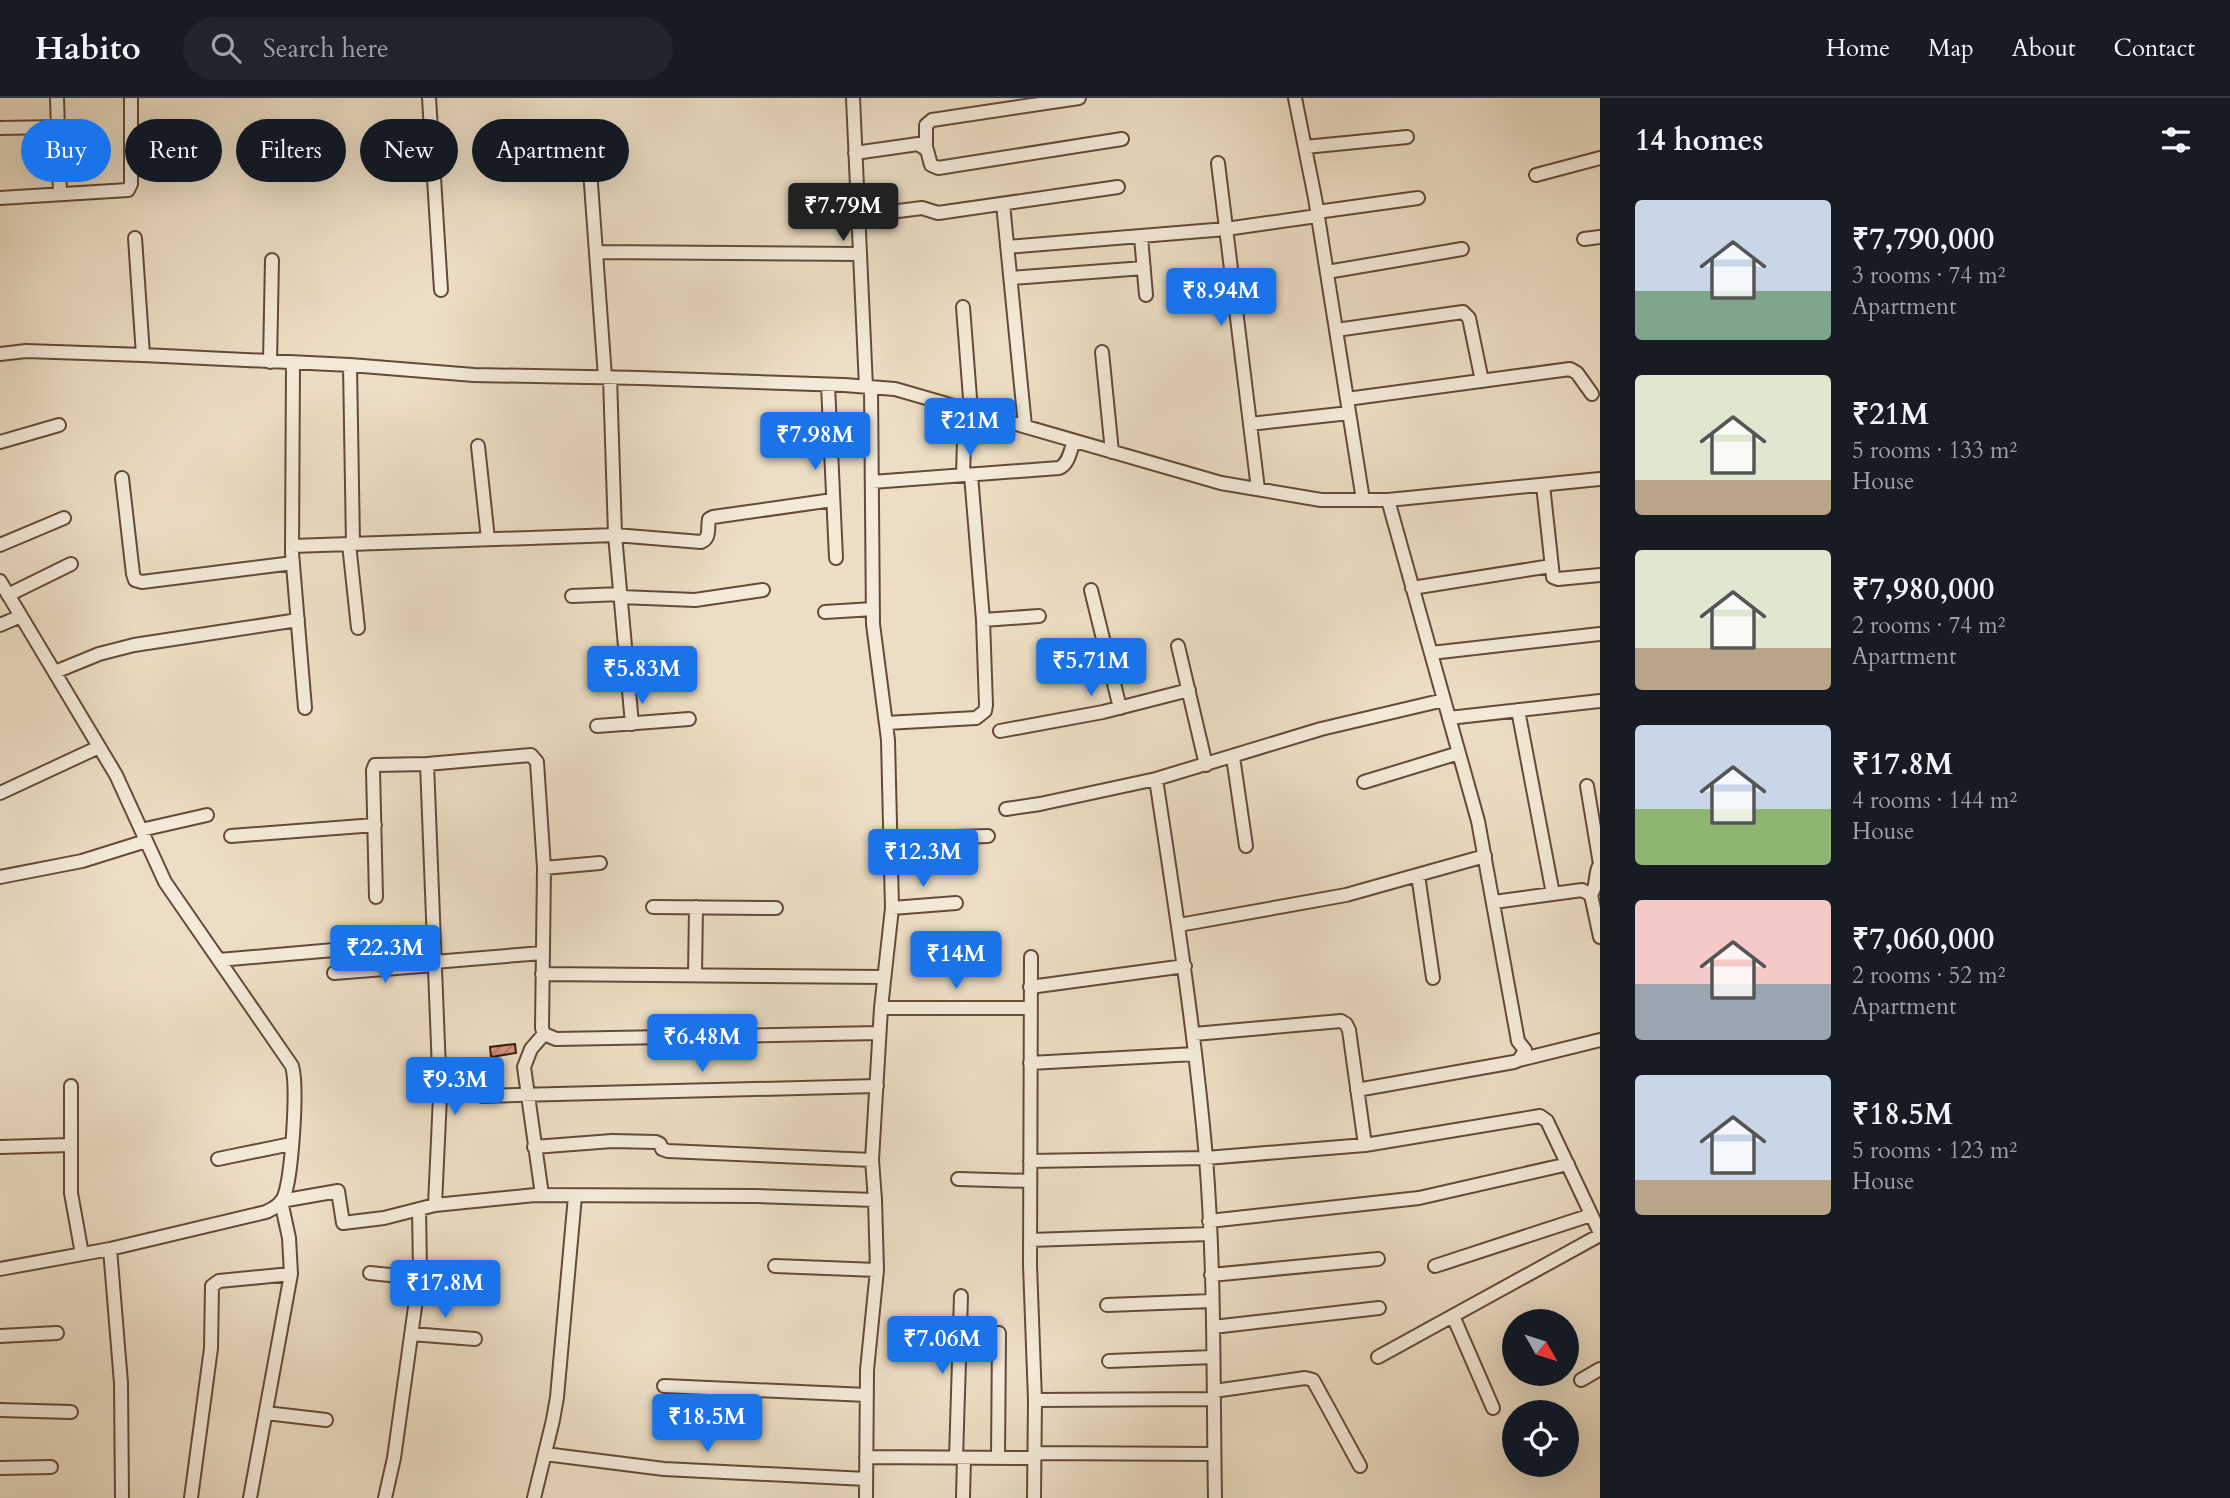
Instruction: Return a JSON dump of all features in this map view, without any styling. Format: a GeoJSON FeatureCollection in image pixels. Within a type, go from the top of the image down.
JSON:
{"type":"FeatureCollection","features":[{"type":"Feature","properties":{"kind":"street"},"geometry":{"type":"LineString","coordinates":[[57,98],[58,119]]}},
{"type":"Feature","properties":{"kind":"street"},"geometry":{"type":"LineString","coordinates":[[0,198],[125,191],[131,188],[131,98]]}},
{"type":"Feature","properties":{"kind":"street"},"geometry":{"type":"LineString","coordinates":[[429,98],[441,290]]}},
{"type":"Feature","properties":{"kind":"street"},"geometry":{"type":"LineString","coordinates":[[853,98],[872,482],[873,609],[886,723],[892,908],[879,1032],[872,1160],[877,1270],[867,1370],[866,1498]]}},
{"type":"Feature","properties":{"kind":"street"},"geometry":{"type":"LineString","coordinates":[[1079,98],[933,120],[926,125],[926,148],[931,166],[938,168],[1122,139]]}},
{"type":"Feature","properties":{"kind":"street"},"geometry":{"type":"LineString","coordinates":[[1295,98],[1317,214],[1363,500]]}},
{"type":"Feature","properties":{"kind":"street"},"geometry":{"type":"LineString","coordinates":[[0,128],[21,128]]}},
{"type":"Feature","properties":{"kind":"street"},"geometry":{"type":"LineString","coordinates":[[1305,147],[1407,137]]}},
{"type":"Feature","properties":{"kind":"street"},"geometry":{"type":"LineString","coordinates":[[855,153],[918,144],[926,148]]}},
{"type":"Feature","properties":{"kind":"street"},"geometry":{"type":"LineString","coordinates":[[1536,175],[1600,158]]}},
{"type":"Feature","properties":{"kind":"street"},"geometry":{"type":"LineString","coordinates":[[1218,163],[1258,489]]}},
{"type":"Feature","properties":{"kind":"street"},"geometry":{"type":"LineString","coordinates":[[60,182],[60,194]]}},
{"type":"Feature","properties":{"kind":"street"},"geometry":{"type":"LineString","coordinates":[[591,182],[608,377],[615,535],[632,724]]}},
{"type":"Feature","properties":{"kind":"street"},"geometry":{"type":"LineString","coordinates":[[858,216],[922,208],[938,213],[1118,187]]}},
{"type":"Feature","properties":{"kind":"street"},"geometry":{"type":"LineString","coordinates":[[1007,247],[1226,229],[1418,198]]}},
{"type":"Feature","properties":{"kind":"street"},"geometry":{"type":"LineString","coordinates":[[1003,204],[1025,426]]}},
{"type":"Feature","properties":{"kind":"street"},"geometry":{"type":"LineString","coordinates":[[1141,237],[1146,295]]}},
{"type":"Feature","properties":{"kind":"street"},"geometry":{"type":"LineString","coordinates":[[1584,239],[1600,237]]}},
{"type":"Feature","properties":{"kind":"street"},"geometry":{"type":"LineString","coordinates":[[135,238],[143,355]]}},
{"type":"Feature","properties":{"kind":"street"},"geometry":{"type":"LineString","coordinates":[[1326,272],[1462,249]]}},
{"type":"Feature","properties":{"kind":"street"},"geometry":{"type":"LineString","coordinates":[[597,252],[860,254]]}},
{"type":"Feature","properties":{"kind":"street"},"geometry":{"type":"LineString","coordinates":[[270,362],[272,260]]}},
{"type":"Feature","properties":{"kind":"street"},"geometry":{"type":"LineString","coordinates":[[1011,278],[1144,268]]}},
{"type":"Feature","properties":{"kind":"street"},"geometry":{"type":"LineString","coordinates":[[886,723],[976,718],[981,715],[986,705],[983,620],[967,475],[968,410],[963,307]]}},
{"type":"Feature","properties":{"kind":"street"},"geometry":{"type":"LineString","coordinates":[[1336,330],[1463,312],[1469,318],[1482,381]]}},
{"type":"Feature","properties":{"kind":"street"},"geometry":{"type":"LineString","coordinates":[[0,354],[26,351],[143,355],[350,365],[474,375],[868,387],[895,390],[1221,483],[1321,500],[1388,500],[1600,479]]}},
{"type":"Feature","properties":{"kind":"street"},"geometry":{"type":"LineString","coordinates":[[1102,352],[1112,452]]}},
{"type":"Feature","properties":{"kind":"street"},"geometry":{"type":"LineString","coordinates":[[292,363],[292,546],[305,708]]}},
{"type":"Feature","properties":{"kind":"street"},"geometry":{"type":"LineString","coordinates":[[350,365],[351,544],[358,628]]}},
{"type":"Feature","properties":{"kind":"street"},"geometry":{"type":"LineString","coordinates":[[1347,399],[1570,369],[1577,373],[1592,394]]}},
{"type":"Feature","properties":{"kind":"street"},"geometry":{"type":"LineString","coordinates":[[828,385],[836,558]]}},
{"type":"Feature","properties":{"kind":"street"},"geometry":{"type":"LineString","coordinates":[[1250,424],[1349,413]]}},
{"type":"Feature","properties":{"kind":"street"},"geometry":{"type":"LineString","coordinates":[[0,442],[59,425]]}},
{"type":"Feature","properties":{"kind":"street"},"geometry":{"type":"LineString","coordinates":[[872,482],[1059,468],[1067,461],[1074,441]]}},
{"type":"Feature","properties":{"kind":"street"},"geometry":{"type":"LineString","coordinates":[[478,446],[488,539]]}},
{"type":"Feature","properties":{"kind":"street"},"geometry":{"type":"LineString","coordinates":[[122,478],[135,580],[142,582],[293,562]]}},
{"type":"Feature","properties":{"kind":"street"},"geometry":{"type":"LineString","coordinates":[[1543,485],[1553,577],[1558,579],[1600,575]]}},
{"type":"Feature","properties":{"kind":"street"},"geometry":{"type":"LineString","coordinates":[[292,546],[615,535],[701,542],[708,535],[709,519],[713,517],[833,500]]}},
{"type":"Feature","properties":{"kind":"street"},"geometry":{"type":"LineString","coordinates":[[1388,500],[1478,821],[1518,1041],[1525,1050],[1518,1060]]}},
{"type":"Feature","properties":{"kind":"street"},"geometry":{"type":"LineString","coordinates":[[0,545],[64,518]]}},
{"type":"Feature","properties":{"kind":"street"},"geometry":{"type":"LineString","coordinates":[[8,595],[71,564]]}},
{"type":"Feature","properties":{"kind":"street"},"geometry":{"type":"LineString","coordinates":[[1412,588],[1550,566]]}},
{"type":"Feature","properties":{"kind":"street"},"geometry":{"type":"LineString","coordinates":[[0,581],[116,775],[164,882],[292,1066],[296,1093],[283,1198],[277,1206],[266,1212],[110,1249],[0,1269]]}},
{"type":"Feature","properties":{"kind":"street"},"geometry":{"type":"LineString","coordinates":[[572,596],[621,595],[695,600],[763,590]]}},
{"type":"Feature","properties":{"kind":"street"},"geometry":{"type":"LineString","coordinates":[[1091,590],[1121,708]]}},
{"type":"Feature","properties":{"kind":"street"},"geometry":{"type":"LineString","coordinates":[[825,612],[873,609]]}},
{"type":"Feature","properties":{"kind":"street"},"geometry":{"type":"LineString","coordinates":[[0,625],[21,616]]}},
{"type":"Feature","properties":{"kind":"street"},"geometry":{"type":"LineString","coordinates":[[983,620],[1039,616]]}},
{"type":"Feature","properties":{"kind":"street"},"geometry":{"type":"LineString","coordinates":[[55,672],[99,654],[134,645],[298,620]]}},
{"type":"Feature","properties":{"kind":"street"},"geometry":{"type":"LineString","coordinates":[[1431,653],[1600,634]]}},
{"type":"Feature","properties":{"kind":"street"},"geometry":{"type":"LineString","coordinates":[[1178,646],[1206,765]]}},
{"type":"Feature","properties":{"kind":"street"},"geometry":{"type":"LineString","coordinates":[[627,662],[688,658]]}},
{"type":"Feature","properties":{"kind":"street"},"geometry":{"type":"LineString","coordinates":[[1000,731],[1121,708],[1189,690]]}},
{"type":"Feature","properties":{"kind":"street"},"geometry":{"type":"LineString","coordinates":[[1006,809],[1156,779],[1321,729],[1444,700]]}},
{"type":"Feature","properties":{"kind":"street"},"geometry":{"type":"LineString","coordinates":[[1449,718],[1600,701]]}},
{"type":"Feature","properties":{"kind":"street"},"geometry":{"type":"LineString","coordinates":[[1518,710],[1553,894]]}},
{"type":"Feature","properties":{"kind":"street"},"geometry":{"type":"LineString","coordinates":[[597,726],[689,719]]}},
{"type":"Feature","properties":{"kind":"street"},"geometry":{"type":"LineString","coordinates":[[0,793],[99,747]]}},
{"type":"Feature","properties":{"kind":"street"},"geometry":{"type":"LineString","coordinates":[[1364,782],[1459,753]]}},
{"type":"Feature","properties":{"kind":"street"},"geometry":{"type":"LineString","coordinates":[[376,897],[374,766],[531,755],[537,761],[544,868],[544,1034],[556,1039],[879,1032]]}},
{"type":"Feature","properties":{"kind":"street"},"geometry":{"type":"LineString","coordinates":[[1233,757],[1246,846]]}},
{"type":"Feature","properties":{"kind":"street"},"geometry":{"type":"LineString","coordinates":[[427,764],[440,1096],[435,1205]]}},
{"type":"Feature","properties":{"kind":"street"},"geometry":{"type":"LineString","coordinates":[[1156,779],[1194,1034],[1206,1158],[1213,1327],[1215,1498]]}},
{"type":"Feature","properties":{"kind":"street"},"geometry":{"type":"LineString","coordinates":[[1587,786],[1600,864],[1591,895],[1599,930]]}},
{"type":"Feature","properties":{"kind":"street"},"geometry":{"type":"LineString","coordinates":[[0,877],[82,861],[143,835],[207,815]]}},
{"type":"Feature","properties":{"kind":"street"},"geometry":{"type":"LineString","coordinates":[[232,836],[375,825]]}},
{"type":"Feature","properties":{"kind":"street"},"geometry":{"type":"LineString","coordinates":[[891,839],[988,835]]}},
{"type":"Feature","properties":{"kind":"street"},"geometry":{"type":"LineString","coordinates":[[1178,925],[1331,898],[1485,856]]}},
{"type":"Feature","properties":{"kind":"street"},"geometry":{"type":"LineString","coordinates":[[544,868],[600,863]]}},
{"type":"Feature","properties":{"kind":"street"},"geometry":{"type":"LineString","coordinates":[[1418,875],[1433,978]]}},
{"type":"Feature","properties":{"kind":"street"},"geometry":{"type":"LineString","coordinates":[[1494,902],[1582,890],[1591,895]]}},
{"type":"Feature","properties":{"kind":"street"},"geometry":{"type":"LineString","coordinates":[[892,908],[956,902]]}},
{"type":"Feature","properties":{"kind":"street"},"geometry":{"type":"LineString","coordinates":[[653,907],[776,908]]}},
{"type":"Feature","properties":{"kind":"street"},"geometry":{"type":"LineString","coordinates":[[695,975],[696,907]]}},
{"type":"Feature","properties":{"kind":"street"},"geometry":{"type":"LineString","coordinates":[[219,960],[345,948]]}},
{"type":"Feature","properties":{"kind":"street"},"geometry":{"type":"LineString","coordinates":[[334,973],[542,953]]}},
{"type":"Feature","properties":{"kind":"street"},"geometry":{"type":"LineString","coordinates":[[1031,957],[1030,1240],[1035,1400],[1034,1498]]}},
{"type":"Feature","properties":{"kind":"street"},"geometry":{"type":"LineString","coordinates":[[1030,987],[1185,966]]}},
{"type":"Feature","properties":{"kind":"street"},"geometry":{"type":"LineString","coordinates":[[542,974],[884,977]]}},
{"type":"Feature","properties":{"kind":"street"},"geometry":{"type":"LineString","coordinates":[[881,1008],[1030,1007]]}},
{"type":"Feature","properties":{"kind":"street"},"geometry":{"type":"LineString","coordinates":[[1194,1034],[1341,1021],[1346,1024],[1364,1145]]}},
{"type":"Feature","properties":{"kind":"street"},"geometry":{"type":"LineString","coordinates":[[542,1195],[524,1067],[526,1057],[544,1034]]}},
{"type":"Feature","properties":{"kind":"street"},"geometry":{"type":"LineString","coordinates":[[1357,1090],[1599,1044]]}},
{"type":"Feature","properties":{"kind":"street"},"geometry":{"type":"LineString","coordinates":[[1030,1063],[1195,1055]]}},
{"type":"Feature","properties":{"kind":"street"},"geometry":{"type":"LineString","coordinates":[[71,1086],[71,1193],[82,1254]]}},
{"type":"Feature","properties":{"kind":"street"},"geometry":{"type":"LineString","coordinates":[[482,1096],[877,1086]]}},
{"type":"Feature","properties":{"kind":"street"},"geometry":{"type":"LineString","coordinates":[[1030,1161],[1206,1158],[1364,1145],[1539,1116],[1547,1121],[1600,1234],[1378,1357]]}},
{"type":"Feature","properties":{"kind":"street"},"geometry":{"type":"LineString","coordinates":[[534,1146],[656,1142],[668,1151],[872,1160]]}},
{"type":"Feature","properties":{"kind":"street"},"geometry":{"type":"LineString","coordinates":[[218,1159],[291,1144]]}},
{"type":"Feature","properties":{"kind":"street"},"geometry":{"type":"LineString","coordinates":[[0,1147],[71,1145]]}},
{"type":"Feature","properties":{"kind":"street"},"geometry":{"type":"LineString","coordinates":[[1030,1240],[1209,1228],[1419,1198],[1568,1164]]}},
{"type":"Feature","properties":{"kind":"street"},"geometry":{"type":"LineString","coordinates":[[958,1179],[1030,1181]]}},
{"type":"Feature","properties":{"kind":"street"},"geometry":{"type":"LineString","coordinates":[[281,1201],[338,1191],[343,1223],[384,1218],[435,1205],[542,1195],[755,1196],[875,1200]]}},
{"type":"Feature","properties":{"kind":"street"},"geometry":{"type":"LineString","coordinates":[[534,1498],[557,1397],[575,1196]]}},
{"type":"Feature","properties":{"kind":"street"},"geometry":{"type":"LineString","coordinates":[[250,1498],[290,1274],[289,1238],[281,1201]]}},
{"type":"Feature","properties":{"kind":"street"},"geometry":{"type":"LineString","coordinates":[[385,1498],[394,1458],[419,1278],[419,1209]]}},
{"type":"Feature","properties":{"kind":"street"},"geometry":{"type":"LineString","coordinates":[[1435,1266],[1591,1214]]}},
{"type":"Feature","properties":{"kind":"street"},"geometry":{"type":"LineString","coordinates":[[110,1249],[121,1383],[122,1498]]}},
{"type":"Feature","properties":{"kind":"street"},"geometry":{"type":"LineString","coordinates":[[1211,1275],[1378,1259]]}},
{"type":"Feature","properties":{"kind":"street"},"geometry":{"type":"LineString","coordinates":[[775,1266],[877,1270]]}},
{"type":"Feature","properties":{"kind":"street"},"geometry":{"type":"LineString","coordinates":[[370,1273],[419,1278]]}},
{"type":"Feature","properties":{"kind":"street"},"geometry":{"type":"LineString","coordinates":[[191,1498],[210,1355],[212,1286],[219,1280],[290,1274]]}},
{"type":"Feature","properties":{"kind":"street"},"geometry":{"type":"LineString","coordinates":[[961,1296],[960,1458],[963,1498]]}},
{"type":"Feature","properties":{"kind":"street"},"geometry":{"type":"LineString","coordinates":[[1107,1305],[1212,1301]]}},
{"type":"Feature","properties":{"kind":"street"},"geometry":{"type":"LineString","coordinates":[[1213,1327],[1379,1308]]}},
{"type":"Feature","properties":{"kind":"street"},"geometry":{"type":"LineString","coordinates":[[1453,1316],[1493,1408]]}},
{"type":"Feature","properties":{"kind":"street"},"geometry":{"type":"LineString","coordinates":[[0,1335],[57,1333]]}},
{"type":"Feature","properties":{"kind":"street"},"geometry":{"type":"LineString","coordinates":[[998,1458],[999,1333]]}},
{"type":"Feature","properties":{"kind":"street"},"geometry":{"type":"LineString","coordinates":[[411,1334],[475,1339]]}},
{"type":"Feature","properties":{"kind":"street"},"geometry":{"type":"LineString","coordinates":[[1109,1361],[1213,1357]]}},
{"type":"Feature","properties":{"kind":"street"},"geometry":{"type":"LineString","coordinates":[[1581,1380],[1600,1369]]}},
{"type":"Feature","properties":{"kind":"street"},"geometry":{"type":"LineString","coordinates":[[1035,1400],[1214,1395],[1309,1378],[1315,1383],[1360,1466]]}},
{"type":"Feature","properties":{"kind":"street"},"geometry":{"type":"LineString","coordinates":[[664,1386],[867,1395]]}},
{"type":"Feature","properties":{"kind":"street"},"geometry":{"type":"LineString","coordinates":[[0,1410],[71,1412]]}},
{"type":"Feature","properties":{"kind":"street"},"geometry":{"type":"LineString","coordinates":[[266,1413],[326,1420]]}},
{"type":"Feature","properties":{"kind":"street"},"geometry":{"type":"LineString","coordinates":[[545,1454],[664,1469],[866,1479]]}},
{"type":"Feature","properties":{"kind":"street"},"geometry":{"type":"LineString","coordinates":[[866,1458],[1214,1454]]}},
{"type":"Feature","properties":{"kind":"street"},"geometry":{"type":"LineString","coordinates":[[0,1468],[51,1467]]}},
{"type":"Feature","properties":{"kind":"building"},"geometry":{"type":"Polygon","coordinates":[[[515,1044],[516,1053],[491,1057],[490,1047],[515,1044]]]}}]}
